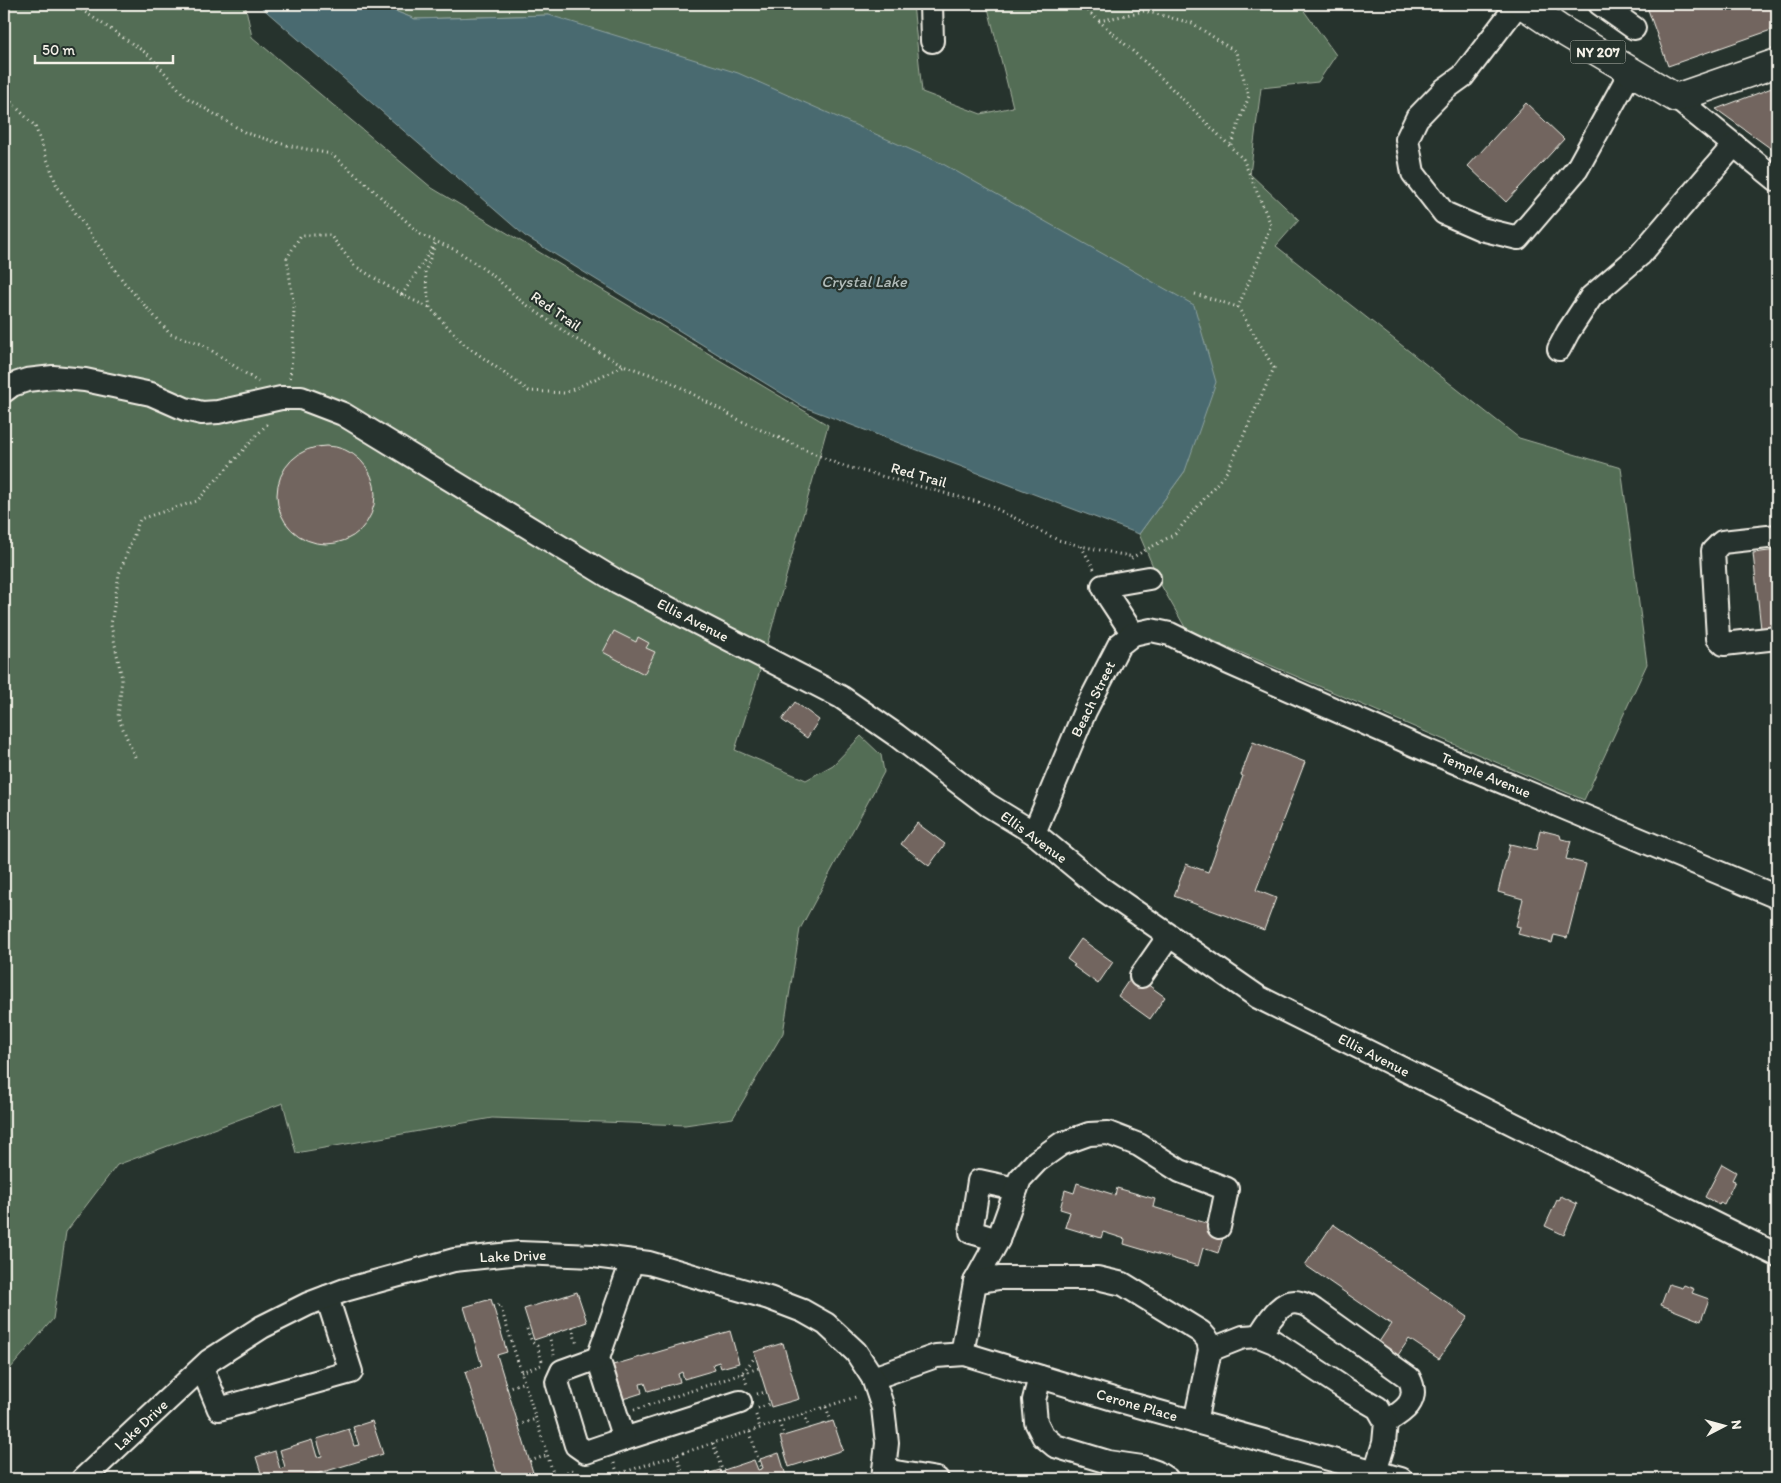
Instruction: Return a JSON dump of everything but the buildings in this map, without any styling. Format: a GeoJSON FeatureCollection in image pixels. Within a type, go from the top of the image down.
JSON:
{"type":"FeatureCollection","features":[{"type":"Feature","properties":{"kind":"main road","name":"NY 207"},"geometry":{"type":"LineString","coordinates":[[1532,7],[1676,98]]}},
{"type":"Feature","properties":{"kind":"main road"},"geometry":{"type":"LineString","coordinates":[[1676,98],[1777,63]]}},
{"type":"Feature","properties":{"kind":"street"},"geometry":{"type":"LineString","coordinates":[[931,4],[932,41]]}},
{"type":"Feature","properties":{"kind":"street"},"geometry":{"type":"LineString","coordinates":[[1600,4],[1634,28]]}},
{"type":"Feature","properties":{"kind":"street"},"geometry":{"type":"LineString","coordinates":[[1532,7],[1463,76],[1445,88],[1417,118],[1407,139],[1413,173],[1444,212],[1481,228],[1518,238],[1577,169],[1631,71]]}},
{"type":"Feature","properties":{"kind":"street"},"geometry":{"type":"LineString","coordinates":[[1676,98],[1777,180]]}},
{"type":"Feature","properties":{"kind":"street"},"geometry":{"type":"LineString","coordinates":[[1559,349],[1591,297],[1640,255],[1734,145]]}},
{"type":"Feature","properties":{"kind":"street"},"geometry":{"type":"LineString","coordinates":[[4,391],[12,385],[28,380],[53,377],[85,380],[151,394],[185,409],[202,413],[218,412],[290,398]]}},
{"type":"Feature","properties":{"kind":"street","name":"Ellis Avenue"},"geometry":{"type":"LineString","coordinates":[[290,398],[342,414],[618,582],[841,697],[988,805],[1034,832],[1098,886],[1258,997],[1777,1255]]}},
{"type":"Feature","properties":{"kind":"street"},"geometry":{"type":"LineString","coordinates":[[1777,536],[1722,542],[1714,551],[1718,638],[1724,644],[1777,638]]}},
{"type":"Feature","properties":{"kind":"street"},"geometry":{"type":"LineString","coordinates":[[1133,634],[1103,586],[1149,578]]}},
{"type":"Feature","properties":{"kind":"street","name":"Temple Avenue"},"geometry":{"type":"LineString","coordinates":[[1133,634],[1151,630],[1170,634],[1426,750],[1777,897]]}},
{"type":"Feature","properties":{"kind":"street","name":"Beach Street"},"geometry":{"type":"LineString","coordinates":[[1034,832],[1085,711],[1119,645],[1133,634]]}},
{"type":"Feature","properties":{"kind":"street"},"geometry":{"type":"LineString","coordinates":[[1141,976],[1169,936]]}},
{"type":"Feature","properties":{"kind":"street"},"geometry":{"type":"LineString","coordinates":[[962,1354],[975,1282],[998,1240],[1020,1180],[1037,1161],[1061,1144],[1089,1134],[1108,1133],[1139,1145],[1180,1171],[1227,1189],[1219,1227]]}},
{"type":"Feature","properties":{"kind":"street"},"geometry":{"type":"LineString","coordinates":[[998,1240],[971,1232],[979,1181],[1016,1189]]}},
{"type":"Feature","properties":{"kind":"street","name":"Lake Drive"},"geometry":{"type":"LineString","coordinates":[[84,1479],[209,1361],[262,1327],[308,1304],[345,1290],[454,1260],[519,1253],[594,1256],[649,1263],[769,1298],[803,1311],[826,1324],[856,1352],[870,1386],[883,1408],[887,1443],[883,1475]]}},
{"type":"Feature","properties":{"kind":"street"},"geometry":{"type":"LineString","coordinates":[[632,1261],[589,1355],[562,1371],[557,1382],[576,1445],[586,1452],[624,1439],[747,1406]]}},
{"type":"Feature","properties":{"kind":"street"},"geometry":{"type":"LineString","coordinates":[[975,1282],[998,1278],[1097,1278],[1123,1284],[1201,1332],[1208,1340],[1210,1350],[1195,1422]]}},
{"type":"Feature","properties":{"kind":"street"},"geometry":{"type":"LineString","coordinates":[[202,1368],[219,1409],[351,1372],[327,1297]]}},
{"type":"Feature","properties":{"kind":"street"},"geometry":{"type":"LineString","coordinates":[[1258,1336],[1284,1305],[1291,1302],[1299,1302],[1314,1310],[1410,1378],[1413,1385],[1413,1394],[1406,1409],[1386,1422]]}},
{"type":"Feature","properties":{"kind":"street"},"geometry":{"type":"LineString","coordinates":[[1210,1350],[1243,1337],[1258,1336],[1274,1342],[1378,1408],[1386,1422],[1384,1443],[1375,1472]]}},
{"type":"Feature","properties":{"kind":"street","name":"Cerone Place"},"geometry":{"type":"LineString","coordinates":[[870,1386],[936,1356],[962,1354],[1195,1422],[1402,1479]]}},
{"type":"Feature","properties":{"kind":"street"},"geometry":{"type":"LineString","coordinates":[[589,1355],[624,1439]]}},
{"type":"Feature","properties":{"kind":"street"},"geometry":{"type":"LineString","coordinates":[[1040,1377],[1034,1400],[1036,1422],[1043,1436],[1055,1446],[1108,1462],[1142,1467],[1156,1472],[1167,1479]]}},
{"type":"Feature","properties":{"kind":"street"},"geometry":{"type":"LineString","coordinates":[[883,1475],[938,1479]]}},
{"type":"Feature","properties":{"kind":"path","name":"Red Trail"},"geometry":{"type":"LineString","coordinates":[[73,4],[149,55],[186,97],[246,133],[286,145],[331,154],[369,186],[421,235],[458,251],[496,278],[520,300],[572,337],[623,365],[669,381],[741,421],[840,465],[989,505],[1058,540],[1133,557]]}},
{"type":"Feature","properties":{"kind":"path"},"geometry":{"type":"LineString","coordinates":[[1080,4],[1146,63],[1243,159],[1271,225],[1238,307]]}},
{"type":"Feature","properties":{"kind":"path"},"geometry":{"type":"LineString","coordinates":[[1099,21],[1144,11],[1192,22],[1236,52],[1250,96],[1230,147]]}},
{"type":"Feature","properties":{"kind":"path"},"geometry":{"type":"LineString","coordinates":[[4,95],[35,126],[57,186],[123,281],[170,334],[202,344],[290,398]]}},
{"type":"Feature","properties":{"kind":"path"},"geometry":{"type":"LineString","coordinates":[[135,757],[118,717],[122,679],[111,625],[119,574],[140,519],[197,501],[290,398],[294,308],[287,258],[301,235],[330,235],[355,266],[402,295],[430,308],[464,344],[530,392],[565,393],[623,365]]}},
{"type":"Feature","properties":{"kind":"path"},"geometry":{"type":"LineString","coordinates":[[402,295],[436,242]]}},
{"type":"Feature","properties":{"kind":"path"},"geometry":{"type":"LineString","coordinates":[[430,308],[425,272],[436,242]]}},
{"type":"Feature","properties":{"kind":"path"},"geometry":{"type":"LineString","coordinates":[[1127,563],[1133,557],[1175,534],[1228,470],[1274,368],[1238,307],[1196,294]]}},
{"type":"Feature","properties":{"kind":"path"},"geometry":{"type":"LineString","coordinates":[[1081,546],[1103,586]]}},
{"type":"Feature","properties":{"kind":"path"},"geometry":{"type":"LineString","coordinates":[[493,1307],[500,1305],[554,1476],[582,1467]]}},
{"type":"Feature","properties":{"kind":"path"},"geometry":{"type":"LineString","coordinates":[[572,1327],[589,1355]]}},
{"type":"Feature","properties":{"kind":"path"},"geometry":{"type":"LineString","coordinates":[[527,1329],[532,1342],[537,1346],[543,1364]]}},
{"type":"Feature","properties":{"kind":"path"},"geometry":{"type":"LineString","coordinates":[[549,1335],[556,1360]]}},
{"type":"Feature","properties":{"kind":"path"},"geometry":{"type":"LineString","coordinates":[[743,1373],[756,1356]]}},
{"type":"Feature","properties":{"kind":"path"},"geometry":{"type":"LineString","coordinates":[[521,1372],[550,1362]]}},
{"type":"Feature","properties":{"kind":"path"},"geometry":{"type":"LineString","coordinates":[[616,1416],[759,1368]]}},
{"type":"Feature","properties":{"kind":"path"},"geometry":{"type":"LineString","coordinates":[[506,1388],[525,1382]]}},
{"type":"Feature","properties":{"kind":"path"},"geometry":{"type":"LineString","coordinates":[[611,1460],[618,1474],[826,1407],[870,1386]]}},
{"type":"Feature","properties":{"kind":"path"},"geometry":{"type":"LineString","coordinates":[[747,1406],[770,1404]]}},
{"type":"Feature","properties":{"kind":"path"},"geometry":{"type":"LineString","coordinates":[[826,1407],[831,1421]]}},
{"type":"Feature","properties":{"kind":"path"},"geometry":{"type":"LineString","coordinates":[[804,1414],[809,1428]]}},
{"type":"Feature","properties":{"kind":"path"},"geometry":{"type":"LineString","coordinates":[[518,1425],[536,1419]]}},
{"type":"Feature","properties":{"kind":"path"},"geometry":{"type":"LineString","coordinates":[[779,1422],[784,1436]]}},
{"type":"Feature","properties":{"kind":"path"},"geometry":{"type":"LineString","coordinates":[[750,1432],[761,1469]]}},
{"type":"Feature","properties":{"kind":"path"},"geometry":{"type":"LineString","coordinates":[[713,1443],[725,1479]]}},
{"type":"Feature","properties":{"kind":"path"},"geometry":{"type":"LineString","coordinates":[[677,1454],[684,1479]]}},
{"type":"Feature","properties":{"kind":"path"},"geometry":{"type":"LineString","coordinates":[[530,1461],[548,1455]]}},
{"type":"Feature","properties":{"kind":"green space"},"geometry":{"type":"Polygon","coordinates":[[[4,4],[245,4],[252,37],[432,188],[828,425],[759,674],[735,750],[806,780],[833,765],[861,736],[881,755],[884,772],[800,929],[783,1033],[733,1118],[685,1125],[492,1118],[296,1153],[283,1103],[117,1165],[66,1232],[53,1319],[4,1376],[4,4]]]}},
{"type":"Feature","properties":{"kind":"green space"},"geometry":{"type":"Polygon","coordinates":[[[377,4],[913,4],[922,92],[981,114],[1013,107],[987,4],[1299,4],[1336,55],[1318,82],[1261,88],[1250,174],[1299,220],[1276,246],[1519,438],[1621,468],[1647,664],[1584,800],[1186,629],[1161,585],[1139,534],[1185,471],[549,15],[415,19],[377,4]]]}},
{"type":"Feature","properties":{"kind":"water","name":"Crystal Lake"},"geometry":{"type":"Polygon","coordinates":[[[377,4],[415,19],[549,15],[738,73],[943,164],[1194,305],[1216,382],[1185,471],[1139,534],[804,407],[525,236],[259,5],[377,4]]]}}]}
